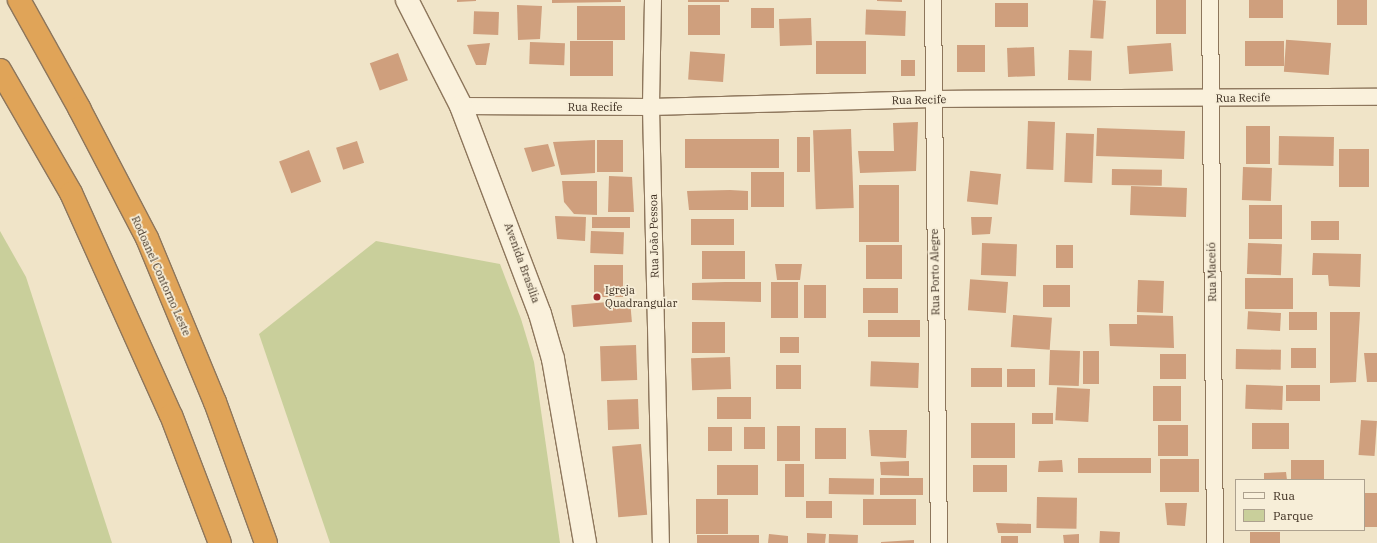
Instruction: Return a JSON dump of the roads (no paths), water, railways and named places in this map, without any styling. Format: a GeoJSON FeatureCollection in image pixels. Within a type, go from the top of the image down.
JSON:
{"type":"FeatureCollection","features":[{"type":"Feature","properties":{"kind":"highway","name":"Rodoanel Contorno Leste"},"geometry":{"type":"LineString","coordinates":[[19,0],[80,108],[147,238],[215,402],[266,543]]}},
{"type":"Feature","properties":{"kind":"highway"},"geometry":{"type":"LineString","coordinates":[[0,70],[72,193],[171,415],[220,543]]}},
{"type":"Feature","properties":{"kind":"street","name":"Avenida Brasília"},"geometry":{"type":"LineString","coordinates":[[407,0],[461,106],[540,314],[553,359],[585,543]]}},
{"type":"Feature","properties":{"kind":"street","name":"Rua João Pessoa"},"geometry":{"type":"LineString","coordinates":[[653,0],[652,107],[661,543]]}},
{"type":"Feature","properties":{"kind":"street","name":"Rua Porto Alegre"},"geometry":{"type":"LineString","coordinates":[[933,0],[939,543]]}},
{"type":"Feature","properties":{"kind":"street","name":"Rua Maceió"},"geometry":{"type":"LineString","coordinates":[[1210,0],[1215,543]]}},
{"type":"Feature","properties":{"kind":"street","name":"Rua Recife"},"geometry":{"type":"LineString","coordinates":[[461,106],[652,107],[934,99],[1211,99],[1377,97]]}},
{"type":"Feature","properties":{"kind":"place","name":"Igreja Quadrangular"},"geometry":{"type":"Point","coordinates":[597,297]}}]}
